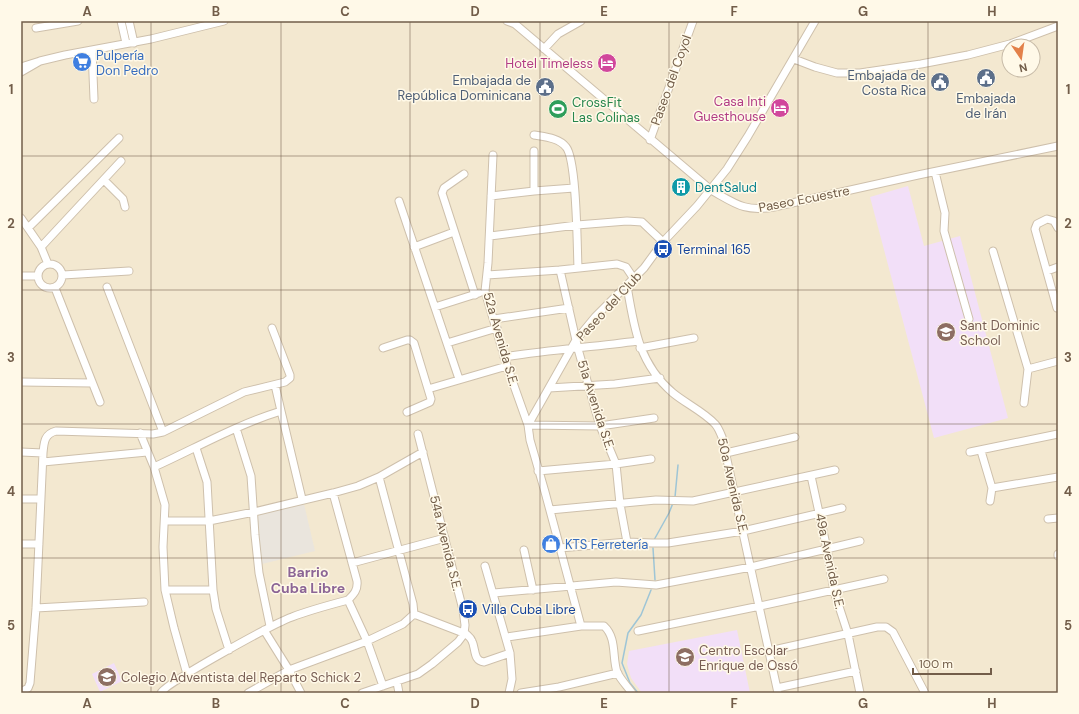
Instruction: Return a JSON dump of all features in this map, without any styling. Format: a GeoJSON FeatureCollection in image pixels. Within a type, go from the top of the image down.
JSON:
{"type":"FeatureCollection","features":[{"type":"Feature","properties":{"kind":"street"},"geometry":{"type":"LineString","coordinates":[[36,28],[45,24],[78,21]]}},
{"type":"Feature","properties":{"kind":"street"},"geometry":{"type":"LineString","coordinates":[[121,21],[126,44]]}},
{"type":"Feature","properties":{"kind":"street"},"geometry":{"type":"LineString","coordinates":[[129,21],[134,43]]}},
{"type":"Feature","properties":{"kind":"street"},"geometry":{"type":"LineString","coordinates":[[21,67],[40,61],[134,43],[224,21]]}},
{"type":"Feature","properties":{"kind":"street"},"geometry":{"type":"LineString","coordinates":[[507,21],[514,23]]}},
{"type":"Feature","properties":{"kind":"street"},"geometry":{"type":"LineString","coordinates":[[544,49],[558,34],[580,21]]}},
{"type":"Feature","properties":{"kind":"street","name":"Paseo del Coyol"},"geometry":{"type":"LineString","coordinates":[[650,140],[693,21]]}},
{"type":"Feature","properties":{"kind":"street","name":"Paseo del Club"},"geometry":{"type":"LineString","coordinates":[[528,425],[576,340],[595,317],[644,268],[662,242],[711,190],[727,169],[794,59],[815,21]]}},
{"type":"Feature","properties":{"kind":"street","name":"Paseo Ecuestre"},"geometry":{"type":"LineString","coordinates":[[514,23],[650,140],[711,190],[739,205],[752,209],[764,209],[1058,146]]}},
{"type":"Feature","properties":{"kind":"street"},"geometry":{"type":"LineString","coordinates":[[794,59],[837,73],[860,74],[968,55],[1010,44],[1058,26]]}},
{"type":"Feature","properties":{"kind":"street"},"geometry":{"type":"LineString","coordinates":[[92,50],[94,99]]}},
{"type":"Feature","properties":{"kind":"street"},"geometry":{"type":"LineString","coordinates":[[21,72],[40,61]]}},
{"type":"Feature","properties":{"kind":"street"},"geometry":{"type":"LineString","coordinates":[[534,135],[559,141],[570,153],[573,168],[577,225],[578,268]]}},
{"type":"Feature","properties":{"kind":"street"},"geometry":{"type":"LineString","coordinates":[[28,228],[119,138]]}},
{"type":"Feature","properties":{"kind":"street"},"geometry":{"type":"LineString","coordinates":[[534,151],[534,191]]}},
{"type":"Feature","properties":{"kind":"street","name":"52a Avenida S.E."},"geometry":{"type":"LineString","coordinates":[[493,155],[490,236],[485,291],[497,328],[504,357],[528,425]]}},
{"type":"Feature","properties":{"kind":"street"},"geometry":{"type":"LineString","coordinates":[[41,247],[121,161]]}},
{"type":"Feature","properties":{"kind":"street"},"geometry":{"type":"LineString","coordinates":[[935,172],[944,213],[944,231],[969,319]]}},
{"type":"Feature","properties":{"kind":"street"},"geometry":{"type":"LineString","coordinates":[[464,174],[444,188],[442,193],[475,294]]}},
{"type":"Feature","properties":{"kind":"street"},"geometry":{"type":"LineString","coordinates":[[104,180],[123,199],[125,207]]}},
{"type":"Feature","properties":{"kind":"street"},"geometry":{"type":"LineString","coordinates":[[492,196],[574,188]]}},
{"type":"Feature","properties":{"kind":"street"},"geometry":{"type":"LineString","coordinates":[[399,201],[460,380]]}},
{"type":"Feature","properties":{"kind":"street"},"geometry":{"type":"LineString","coordinates":[[21,218],[41,247],[48,264]]}},
{"type":"Feature","properties":{"kind":"street"},"geometry":{"type":"LineString","coordinates":[[1057,308],[1035,229],[1041,221],[1051,220],[1054,221],[1058,228]]}},
{"type":"Feature","properties":{"kind":"street"},"geometry":{"type":"LineString","coordinates":[[490,236],[577,225],[642,222],[662,242]]}},
{"type":"Feature","properties":{"kind":"street"},"geometry":{"type":"LineString","coordinates":[[414,247],[454,232]]}},
{"type":"Feature","properties":{"kind":"street"},"geometry":{"type":"LineString","coordinates":[[993,251],[1028,368],[1024,403]]}},
{"type":"Feature","properties":{"kind":"street"},"geometry":{"type":"LineString","coordinates":[[48,264],[58,266],[63,275],[61,283],[55,288],[47,288],[40,283],[38,276],[41,268],[48,264]]}},
{"type":"Feature","properties":{"kind":"street"},"geometry":{"type":"LineString","coordinates":[[487,275],[617,264],[626,267],[634,279]]}},
{"type":"Feature","properties":{"kind":"street"},"geometry":{"type":"LineString","coordinates":[[1047,270],[1058,267]]}},
{"type":"Feature","properties":{"kind":"street","name":"51a Avenida S.E."},"geometry":{"type":"LineString","coordinates":[[560,270],[578,349],[600,426],[616,464],[620,504],[627,542]]}},
{"type":"Feature","properties":{"kind":"street"},"geometry":{"type":"LineString","coordinates":[[63,275],[129,271]]}},
{"type":"Feature","properties":{"kind":"street"},"geometry":{"type":"LineString","coordinates":[[21,276],[38,276]]}},
{"type":"Feature","properties":{"kind":"street"},"geometry":{"type":"LineString","coordinates":[[107,286],[163,432]]}},
{"type":"Feature","properties":{"kind":"street","name":"50a Avenida S.E."},"geometry":{"type":"LineString","coordinates":[[627,286],[633,326],[639,345],[647,361],[672,392],[714,423],[722,437],[778,691]]}},
{"type":"Feature","properties":{"kind":"street"},"geometry":{"type":"LineString","coordinates":[[55,288],[100,402]]}},
{"type":"Feature","properties":{"kind":"street"},"geometry":{"type":"LineString","coordinates":[[435,307],[485,291]]}},
{"type":"Feature","properties":{"kind":"street"},"geometry":{"type":"LineString","coordinates":[[494,319],[569,308]]}},
{"type":"Feature","properties":{"kind":"street"},"geometry":{"type":"LineString","coordinates":[[21,693],[28,688],[30,683],[36,608],[43,453],[44,441],[47,435],[56,431],[153,434],[163,432],[244,392],[285,382],[290,378],[290,375],[272,328]]}},
{"type":"Feature","properties":{"kind":"street"},"geometry":{"type":"LineString","coordinates":[[447,343],[497,328]]}},
{"type":"Feature","properties":{"kind":"street"},"geometry":{"type":"LineString","coordinates":[[504,357],[554,350],[639,345],[694,338]]}},
{"type":"Feature","properties":{"kind":"street"},"geometry":{"type":"LineString","coordinates":[[383,348],[407,340],[414,343],[431,399],[430,402],[408,412]]}},
{"type":"Feature","properties":{"kind":"street"},"geometry":{"type":"LineString","coordinates":[[1028,368],[1058,361]]}},
{"type":"Feature","properties":{"kind":"street"},"geometry":{"type":"LineString","coordinates":[[428,389],[507,366]]}},
{"type":"Feature","properties":{"kind":"street"},"geometry":{"type":"LineString","coordinates":[[549,388],[589,386],[660,378]]}},
{"type":"Feature","properties":{"kind":"street"},"geometry":{"type":"LineString","coordinates":[[21,382],[92,383]]}},
{"type":"Feature","properties":{"kind":"street"},"geometry":{"type":"LineString","coordinates":[[275,385],[302,499]]}},
{"type":"Feature","properties":{"kind":"street"},"geometry":{"type":"LineString","coordinates":[[154,467],[236,428],[281,411]]}},
{"type":"Feature","properties":{"kind":"street"},"geometry":{"type":"LineString","coordinates":[[581,626],[538,471],[530,440],[528,425],[600,426],[654,418]]}},
{"type":"Feature","properties":{"kind":"street"},"geometry":{"type":"LineString","coordinates":[[236,428],[251,476],[259,573],[267,628],[301,693]]}},
{"type":"Feature","properties":{"kind":"street"},"geometry":{"type":"LineString","coordinates":[[140,433],[154,467],[165,505],[163,547],[165,590],[187,674]]}},
{"type":"Feature","properties":{"kind":"street","name":"54a Avenida S.E."},"geometry":{"type":"LineString","coordinates":[[418,434],[463,610],[465,625],[464,634]]}},
{"type":"Feature","properties":{"kind":"street"},"geometry":{"type":"LineString","coordinates":[[970,452],[981,451],[1058,434]]}},
{"type":"Feature","properties":{"kind":"street"},"geometry":{"type":"LineString","coordinates":[[726,452],[795,437]]}},
{"type":"Feature","properties":{"kind":"street"},"geometry":{"type":"LineString","coordinates":[[196,448],[207,482],[213,590],[216,609],[229,650]]}},
{"type":"Feature","properties":{"kind":"street"},"geometry":{"type":"LineString","coordinates":[[981,451],[992,488],[990,501]]}},
{"type":"Feature","properties":{"kind":"street"},"geometry":{"type":"LineString","coordinates":[[21,452],[43,453]]}},
{"type":"Feature","properties":{"kind":"street"},"geometry":{"type":"LineString","coordinates":[[43,462],[148,452]]}},
{"type":"Feature","properties":{"kind":"street"},"geometry":{"type":"LineString","coordinates":[[165,521],[209,521],[333,493],[358,486],[379,477],[423,452]]}},
{"type":"Feature","properties":{"kind":"street"},"geometry":{"type":"LineString","coordinates":[[538,471],[616,464],[651,459]]}},
{"type":"Feature","properties":{"kind":"street"},"geometry":{"type":"LineString","coordinates":[[550,510],[656,500],[693,501],[835,470]]}},
{"type":"Feature","properties":{"kind":"street","name":"49a Avenida S.E."},"geometry":{"type":"LineString","coordinates":[[811,476],[820,512],[834,591],[848,634],[860,693]]}},
{"type":"Feature","properties":{"kind":"street"},"geometry":{"type":"LineString","coordinates":[[379,477],[413,604],[414,614]]}},
{"type":"Feature","properties":{"kind":"street"},"geometry":{"type":"LineString","coordinates":[[992,488],[1058,477]]}},
{"type":"Feature","properties":{"kind":"street"},"geometry":{"type":"LineString","coordinates":[[161,693],[164,688],[267,628],[292,617],[348,600],[358,589],[333,493]]}},
{"type":"Feature","properties":{"kind":"street"},"geometry":{"type":"LineString","coordinates":[[21,498],[41,499]]}},
{"type":"Feature","properties":{"kind":"street"},"geometry":{"type":"LineString","coordinates":[[560,548],[627,542],[668,543],[743,531],[842,508]]}},
{"type":"Feature","properties":{"kind":"street"},"geometry":{"type":"LineString","coordinates":[[1048,519],[1058,518]]}},
{"type":"Feature","properties":{"kind":"street"},"geometry":{"type":"LineString","coordinates":[[352,563],[445,538]]}},
{"type":"Feature","properties":{"kind":"street"},"geometry":{"type":"LineString","coordinates":[[494,593],[616,582],[656,585],[751,567],[860,541]]}},
{"type":"Feature","properties":{"kind":"street"},"geometry":{"type":"LineString","coordinates":[[21,544],[38,544]]}},
{"type":"Feature","properties":{"kind":"street"},"geometry":{"type":"LineString","coordinates":[[524,550],[533,590]]}},
{"type":"Feature","properties":{"kind":"street"},"geometry":{"type":"LineString","coordinates":[[485,566],[507,637],[510,652],[512,679],[509,693]]}},
{"type":"Feature","properties":{"kind":"street"},"geometry":{"type":"LineString","coordinates":[[638,631],[834,591],[884,579]]}},
{"type":"Feature","properties":{"kind":"street"},"geometry":{"type":"LineString","coordinates":[[165,590],[213,590]]}},
{"type":"Feature","properties":{"kind":"street"},"geometry":{"type":"LineString","coordinates":[[348,600],[367,641],[383,686]]}},
{"type":"Feature","properties":{"kind":"street"},"geometry":{"type":"LineString","coordinates":[[36,608],[144,602]]}},
{"type":"Feature","properties":{"kind":"street"},"geometry":{"type":"LineString","coordinates":[[414,614],[464,634],[472,640],[477,659],[480,662],[484,662],[510,652]]}},
{"type":"Feature","properties":{"kind":"street"},"geometry":{"type":"LineString","coordinates":[[248,693],[289,670],[367,641],[403,624],[414,614]]}},
{"type":"Feature","properties":{"kind":"street"},"geometry":{"type":"LineString","coordinates":[[507,637],[581,626],[604,626],[609,631],[612,638],[614,658],[618,673],[632,693]]}},
{"type":"Feature","properties":{"kind":"street"},"geometry":{"type":"LineString","coordinates":[[769,650],[877,627],[886,627],[893,632],[925,693]]}},
{"type":"Feature","properties":{"kind":"street"},"geometry":{"type":"LineString","coordinates":[[362,693],[418,674],[458,642],[464,634]]}},
{"type":"Feature","properties":{"kind":"street"},"geometry":{"type":"LineString","coordinates":[[778,691],[856,671]]}},
{"type":"Feature","properties":{"kind":"street"},"geometry":{"type":"LineString","coordinates":[[522,693],[559,687],[618,673]]}},
{"type":"Feature","properties":{"kind":"street"},"geometry":{"type":"LineString","coordinates":[[396,682],[399,693]]}},
{"type":"Feature","properties":{"kind":"shaded area"},"geometry":{"type":"Polygon","coordinates":[[[21,21],[1058,21],[1058,693],[21,693],[21,21]]]}},
{"type":"Feature","properties":{"kind":"shaded area","name":"Sant Dominic School"},"geometry":{"type":"Polygon","coordinates":[[[908,186],[924,246],[960,236],[1008,418],[934,438],[870,197],[908,186]]]}},
{"type":"Feature","properties":{"kind":"shaded area"},"geometry":{"type":"Polygon","coordinates":[[[304,504],[315,551],[262,564],[257,517],[260,514],[304,504]]]}},
{"type":"Feature","properties":{"kind":"shaded area","name":"Centro Escolar Enrique de Ossó"},"geometry":{"type":"Polygon","coordinates":[[[737,630],[750,693],[642,693],[631,678],[627,664],[629,651],[737,630]]]}},
{"type":"Feature","properties":{"kind":"shaded area","name":"Colegio Adventista del Reparto Schick 2"},"geometry":{"type":"Polygon","coordinates":[[[114,663],[122,681],[100,692],[92,674],[114,663]]]}},
{"type":"Feature","properties":{"kind":"waterway"},"geometry":{"type":"LineString","coordinates":[[675,497],[678,465]]}},
{"type":"Feature","properties":{"kind":"waterway"},"geometry":{"type":"LineString","coordinates":[[654,540],[673,503]]}},
{"type":"Feature","properties":{"kind":"waterway"},"geometry":{"type":"LineString","coordinates":[[653,548],[655,580]]}},
{"type":"Feature","properties":{"kind":"waterway"},"geometry":{"type":"LineString","coordinates":[[638,693],[630,683],[622,663],[628,633],[641,615],[651,590]]}},
{"type":"Feature","properties":{"kind":"place","name":"Pulpería Don Pedro"},"geometry":{"type":"Point","coordinates":[82,62]}},
{"type":"Feature","properties":{"kind":"place","name":"Hotel Timeless"},"geometry":{"type":"Point","coordinates":[607,63]}},
{"type":"Feature","properties":{"kind":"place","name":"Embajada de Irán"},"geometry":{"type":"Point","coordinates":[986,78]}},
{"type":"Feature","properties":{"kind":"place","name":"Embajada de Costa Rica"},"geometry":{"type":"Point","coordinates":[940,82]}},
{"type":"Feature","properties":{"kind":"place","name":"Embajada de República Dominicana"},"geometry":{"type":"Point","coordinates":[545,87]}},
{"type":"Feature","properties":{"kind":"place","name":"Casa Inti Guesthouse"},"geometry":{"type":"Point","coordinates":[780,108]}},
{"type":"Feature","properties":{"kind":"place","name":"CrossFit Las Colinas"},"geometry":{"type":"Point","coordinates":[558,109]}},
{"type":"Feature","properties":{"kind":"place","name":"DentSalud"},"geometry":{"type":"Point","coordinates":[681,187]}},
{"type":"Feature","properties":{"kind":"place","name":"Terminal 165"},"geometry":{"type":"Point","coordinates":[663,249]}},
{"type":"Feature","properties":{"kind":"place","name":"Sant Dominic School"},"geometry":{"type":"Point","coordinates":[946,332]}},
{"type":"Feature","properties":{"kind":"place","name":"KTS Ferretería"},"geometry":{"type":"Point","coordinates":[551,544]}},
{"type":"Feature","properties":{"kind":"place","name":"Villa Cuba Libre"},"geometry":{"type":"Point","coordinates":[468,609]}},
{"type":"Feature","properties":{"kind":"place","name":"Centro Escolar Enrique de Ossó"},"geometry":{"type":"Point","coordinates":[685,657]}},
{"type":"Feature","properties":{"kind":"place","name":"Colegio Adventista del Reparto Schick 2"},"geometry":{"type":"Point","coordinates":[107,677]}},
{"type":"Feature","properties":{"kind":"district","name":"Barrio Cuba Libre"},"geometry":{"type":"Point","coordinates":[308,580]}}]}
